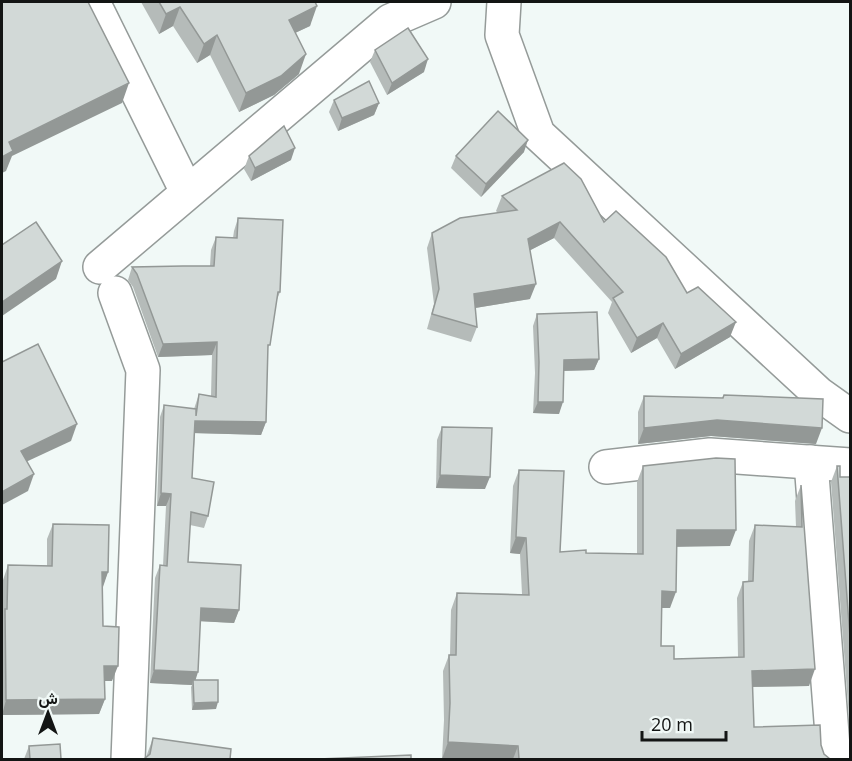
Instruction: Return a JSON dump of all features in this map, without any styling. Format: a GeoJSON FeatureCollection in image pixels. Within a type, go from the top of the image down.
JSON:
{"type":"FeatureCollection","features":[{"type":"Feature","properties":{"kind":"street"},"geometry":{"type":"LineString","coordinates":[[93,2],[187,192]]}},
{"type":"Feature","properties":{"kind":"street"},"geometry":{"type":"LineString","coordinates":[[128,759],[143,370],[108,280],[187,192],[390,21],[434,2]]}},
{"type":"Feature","properties":{"kind":"street"},"geometry":{"type":"LineString","coordinates":[[504,2],[502,35],[538,134],[819,394],[850,416]]}},
{"type":"Feature","properties":{"kind":"street"},"geometry":{"type":"LineString","coordinates":[[606,467],[710,454],[850,465]]}},
{"type":"Feature","properties":{"kind":"street"},"geometry":{"type":"LineString","coordinates":[[812,462],[834,759]]}},
{"type":"Feature","properties":{"kind":"building"},"geometry":{"type":"Polygon","coordinates":[[[2,2],[88,2],[129,83],[9,142],[13,151],[2,157],[2,2]]]}},
{"type":"Feature","properties":{"kind":"building"},"geometry":{"type":"Polygon","coordinates":[[[159,2],[315,2],[317,6],[289,20],[306,54],[281,76],[246,93],[217,35],[204,44],[180,7],[166,14],[159,2]]]}},
{"type":"Feature","properties":{"kind":"building"},"geometry":{"type":"Polygon","coordinates":[[[408,28],[428,59],[392,83],[375,50],[408,28]]]}},
{"type":"Feature","properties":{"kind":"building"},"geometry":{"type":"Polygon","coordinates":[[[369,81],[379,103],[342,118],[334,100],[369,81]]]}},
{"type":"Feature","properties":{"kind":"building"},"geometry":{"type":"Polygon","coordinates":[[[498,111],[528,140],[486,184],[456,156],[498,111]]]}},
{"type":"Feature","properties":{"kind":"building"},"geometry":{"type":"Polygon","coordinates":[[[284,126],[295,148],[255,168],[249,156],[284,126]]]}},
{"type":"Feature","properties":{"kind":"building"},"geometry":{"type":"Polygon","coordinates":[[[564,163],[581,179],[604,222],[616,211],[666,257],[687,293],[698,287],[736,322],[681,354],[663,323],[637,338],[613,298],[623,292],[560,222],[528,239],[536,284],[474,294],[477,327],[432,314],[439,289],[432,233],[460,218],[517,210],[502,196],[564,163]]]}},
{"type":"Feature","properties":{"kind":"building"},"geometry":{"type":"Polygon","coordinates":[[[238,218],[283,220],[280,292],[278,292],[270,345],[268,345],[266,422],[195,421],[192,478],[214,482],[208,516],[191,512],[188,562],[241,565],[239,610],[201,608],[198,672],[154,670],[160,565],[167,566],[171,494],[161,493],[164,405],[196,409],[196,416],[199,394],[216,397],[217,342],[163,344],[137,274],[132,267],[214,266],[216,237],[237,238],[238,218]]]}},
{"type":"Feature","properties":{"kind":"building"},"geometry":{"type":"Polygon","coordinates":[[[36,222],[62,261],[2,302],[2,245],[36,222]]]}},
{"type":"Feature","properties":{"kind":"building"},"geometry":{"type":"Polygon","coordinates":[[[597,312],[599,359],[564,360],[563,402],[538,402],[537,314],[597,312]]]}},
{"type":"Feature","properties":{"kind":"building"},"geometry":{"type":"Polygon","coordinates":[[[38,344],[77,424],[21,451],[34,474],[2,492],[2,362],[38,344]]]}},
{"type":"Feature","properties":{"kind":"building"},"geometry":{"type":"Polygon","coordinates":[[[724,395],[823,399],[822,428],[717,420],[644,428],[644,396],[723,398],[724,395]]]}},
{"type":"Feature","properties":{"kind":"building"},"geometry":{"type":"Polygon","coordinates":[[[442,427],[492,428],[490,477],[440,475],[442,427]]]}},
{"type":"Feature","properties":{"kind":"building"},"geometry":{"type":"Polygon","coordinates":[[[716,458],[735,459],[736,530],[677,530],[676,592],[662,591],[661,646],[674,646],[674,659],[744,657],[743,582],[753,581],[755,525],[802,527],[801,485],[815,669],[752,671],[754,727],[820,725],[821,745],[824,754],[830,759],[519,759],[518,746],[448,742],[449,655],[456,655],[457,593],[529,595],[526,538],[516,537],[519,470],[564,471],[560,552],[586,550],[586,553],[643,554],[643,466],[716,458]]]}},
{"type":"Feature","properties":{"kind":"building"},"geometry":{"type":"Polygon","coordinates":[[[837,466],[840,466],[840,477],[850,477],[850,637],[837,466]]]}},
{"type":"Feature","properties":{"kind":"building"},"geometry":{"type":"Polygon","coordinates":[[[53,524],[109,525],[108,572],[102,572],[103,626],[119,627],[118,666],[104,666],[105,699],[6,700],[5,609],[7,609],[8,565],[52,566],[53,524]]]}},
{"type":"Feature","properties":{"kind":"building"},"geometry":{"type":"Polygon","coordinates":[[[193,680],[218,680],[218,702],[194,703],[193,680]]]}},
{"type":"Feature","properties":{"kind":"building"},"geometry":{"type":"Polygon","coordinates":[[[153,738],[231,749],[230,759],[144,759],[150,754],[153,738]]]}},
{"type":"Feature","properties":{"kind":"building"},"geometry":{"type":"Polygon","coordinates":[[[60,744],[61,759],[30,759],[29,746],[60,744]]]}},
{"type":"Feature","properties":{"kind":"building"},"geometry":{"type":"Polygon","coordinates":[[[411,755],[411,759],[319,759],[411,755]]]}}]}
